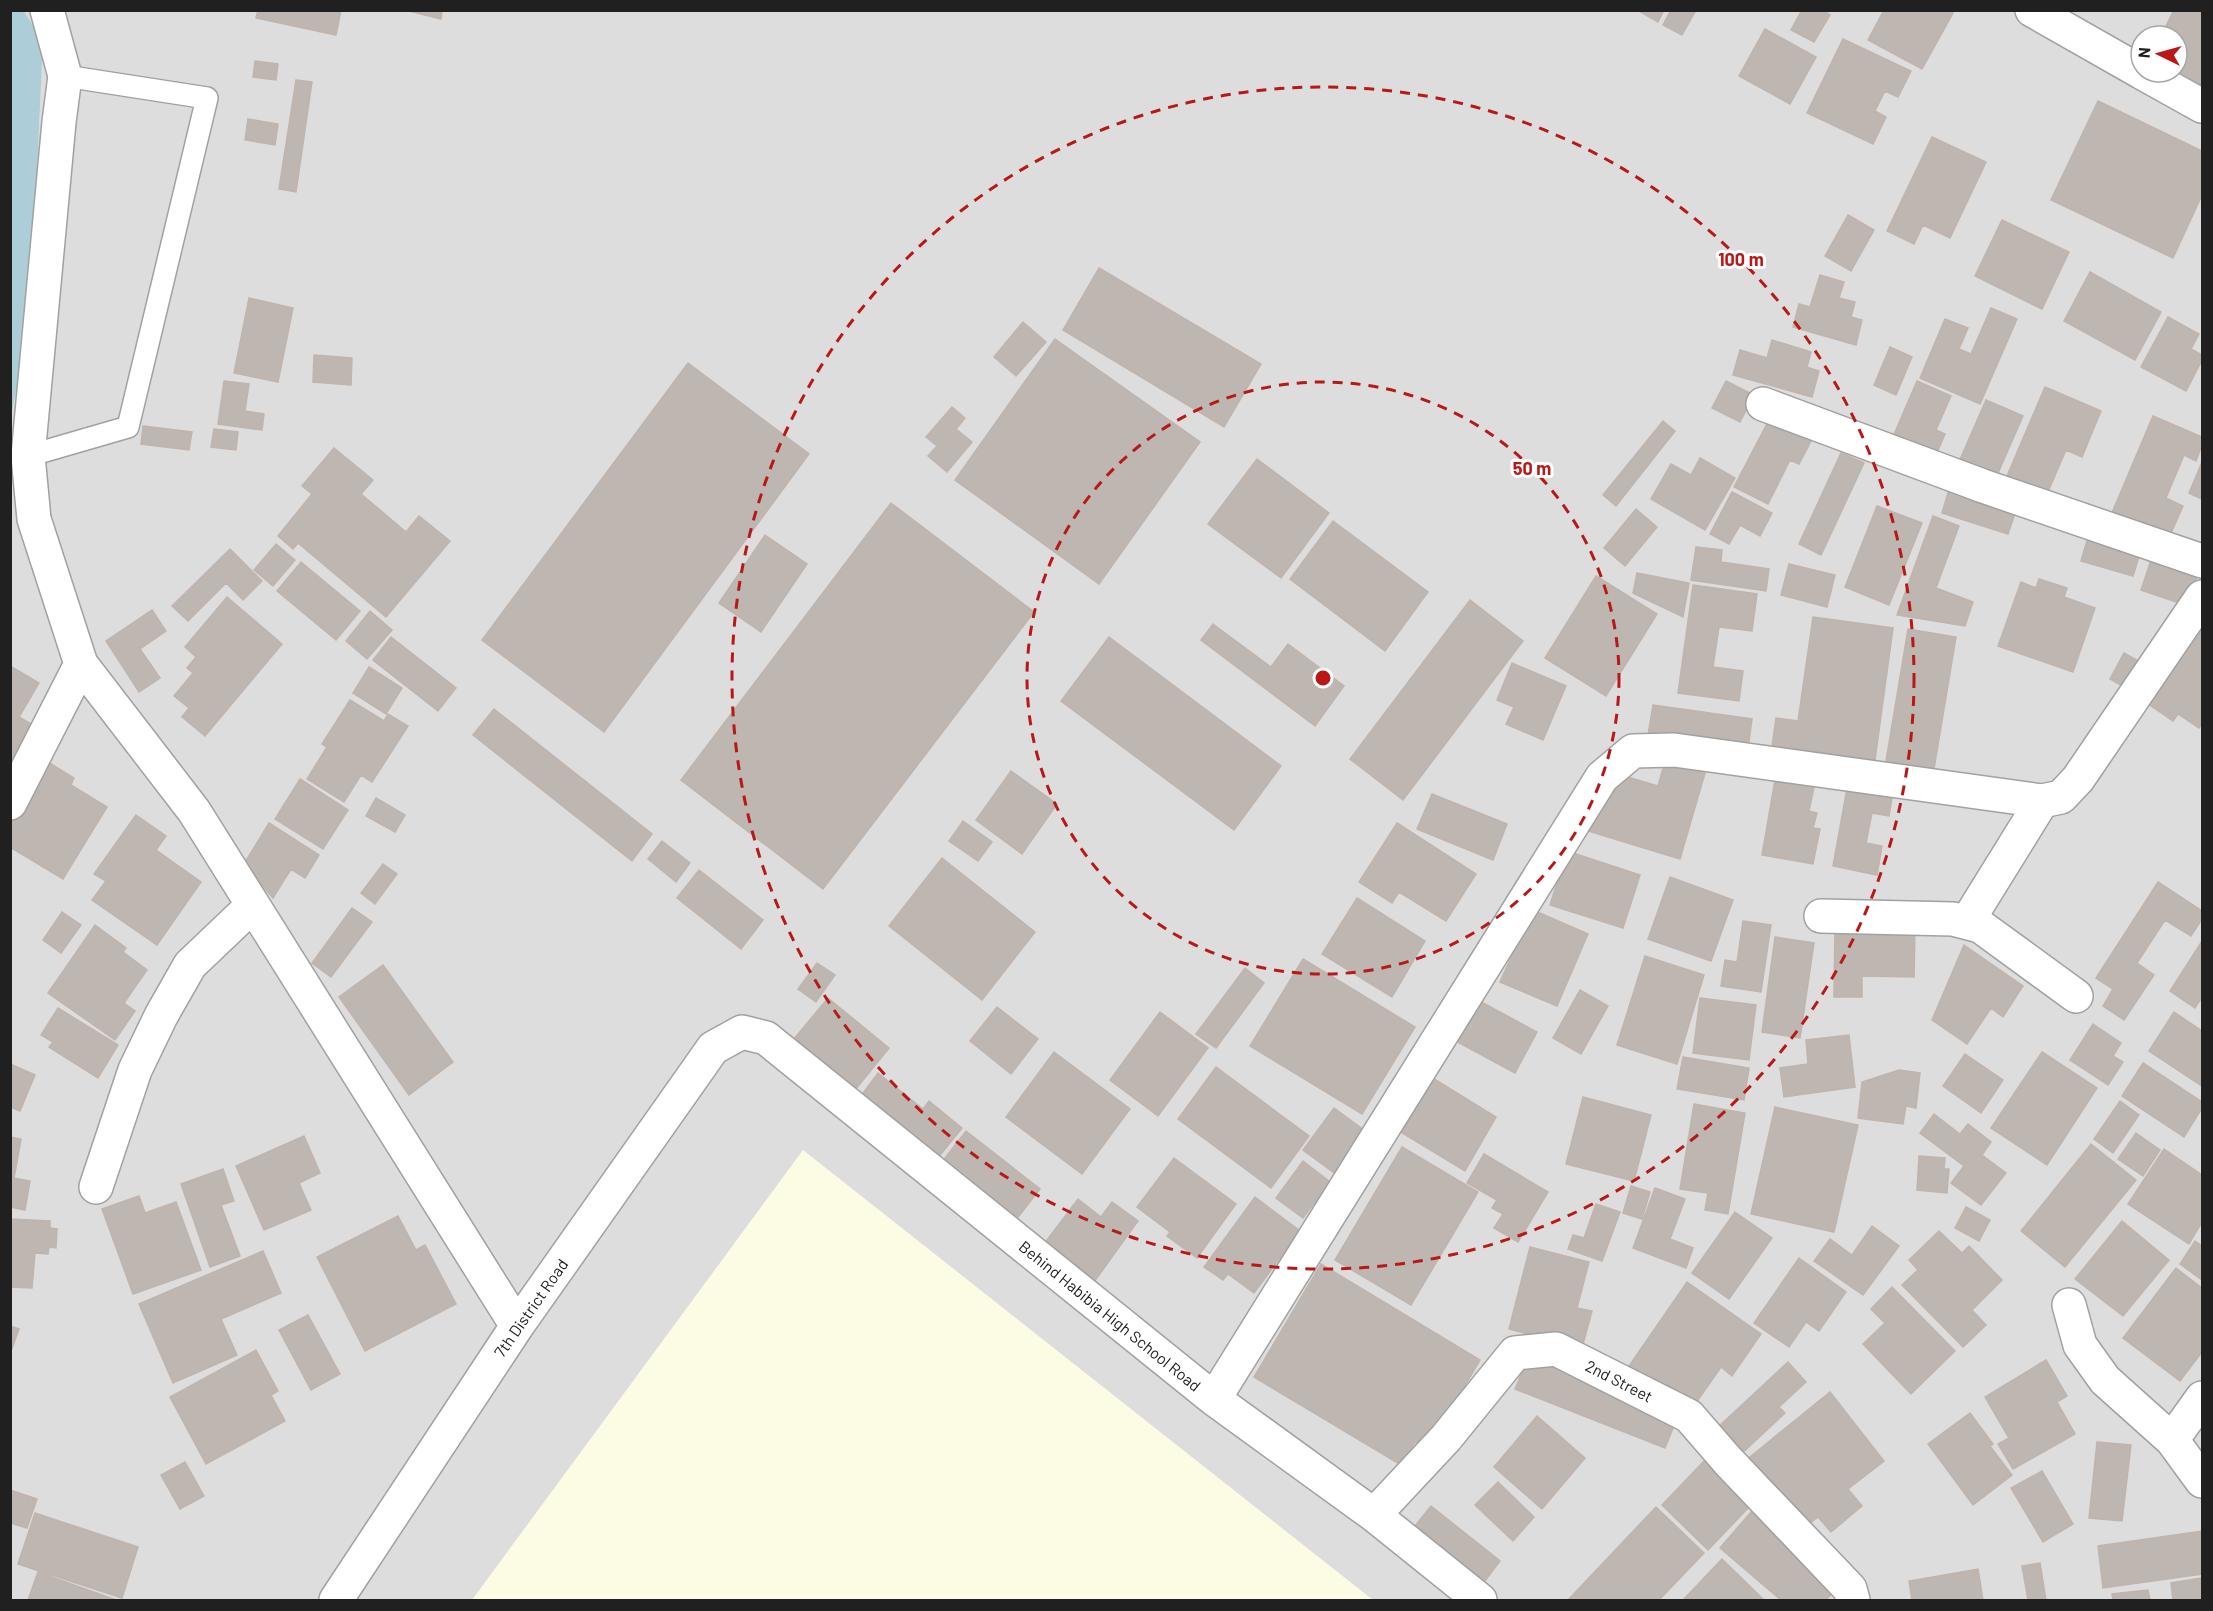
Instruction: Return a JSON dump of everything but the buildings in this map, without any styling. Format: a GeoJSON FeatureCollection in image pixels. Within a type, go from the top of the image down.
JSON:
{"type":"FeatureCollection","features":[{"type":"Feature","properties":{"kind":"street"},"geometry":{"type":"LineString","coordinates":[[47,10],[65,76],[28,456],[34,519],[81,664],[194,811],[517,1326]]}},
{"type":"Feature","properties":{"kind":"street"},"geometry":{"type":"LineString","coordinates":[[2031,10],[2129,65]]}},
{"type":"Feature","properties":{"kind":"street"},"geometry":{"type":"LineString","coordinates":[[2163,84],[2202,106]]}},
{"type":"Feature","properties":{"kind":"street"},"geometry":{"type":"LineString","coordinates":[[1763,405],[1983,486],[2202,561]]}},
{"type":"Feature","properties":{"kind":"street"},"geometry":{"type":"LineString","coordinates":[[1214,1400],[1602,777],[1633,751],[1674,750],[2042,801],[2061,798],[2078,779],[2202,597]]}},
{"type":"Feature","properties":{"kind":"street"},"geometry":{"type":"LineString","coordinates":[[10,803],[81,664]]}},
{"type":"Feature","properties":{"kind":"street"},"geometry":{"type":"LineString","coordinates":[[1967,922],[2042,801]]}},
{"type":"Feature","properties":{"kind":"street"},"geometry":{"type":"LineString","coordinates":[[96,1187],[135,1070],[161,1016],[190,965],[252,906]]}},
{"type":"Feature","properties":{"kind":"street"},"geometry":{"type":"LineString","coordinates":[[1821,916],[1953,920],[1980,926],[2076,996]]}},
{"type":"Feature","properties":{"kind":"street","name":"Behind Habibia High School Road"},"geometry":{"type":"LineString","coordinates":[[742,1032],[766,1038],[1214,1400],[1374,1515],[1480,1600]]}},
{"type":"Feature","properties":{"kind":"street","name":"7th District Road"},"geometry":{"type":"LineString","coordinates":[[336,1600],[517,1326],[713,1048],[742,1032]]}},
{"type":"Feature","properties":{"kind":"street"},"geometry":{"type":"LineString","coordinates":[[2069,1305],[2080,1345],[2105,1380],[2172,1440],[2202,1481]]}},
{"type":"Feature","properties":{"kind":"street","name":"2nd Street"},"geometry":{"type":"LineString","coordinates":[[1374,1515],[1446,1438],[1515,1353],[1556,1349],[1689,1416],[1728,1461],[1850,1589],[1853,1600]]}},
{"type":"Feature","properties":{"kind":"street"},"geometry":{"type":"LineString","coordinates":[[2172,1440],[2202,1398]]}},
{"type":"Feature","properties":{"kind":"lane"},"geometry":{"type":"LineString","coordinates":[[28,456],[128,427],[207,98],[65,76]]}},
{"type":"Feature","properties":{"kind":"shaded area"},"geometry":{"type":"Polygon","coordinates":[[[23,11],[2202,11],[2202,1600],[11,1600],[10,415],[37,173],[43,41],[23,11]]]}},
{"type":"Feature","properties":{"kind":"shaded area"},"geometry":{"type":"Polygon","coordinates":[[[803,1150],[1373,1600],[472,1600],[803,1150]]]}},
{"type":"Feature","properties":{"kind":"water"},"geometry":{"type":"Polygon","coordinates":[[[23,10],[43,41],[37,173],[23,358],[11,415],[10,11],[23,10]]]}}]}
